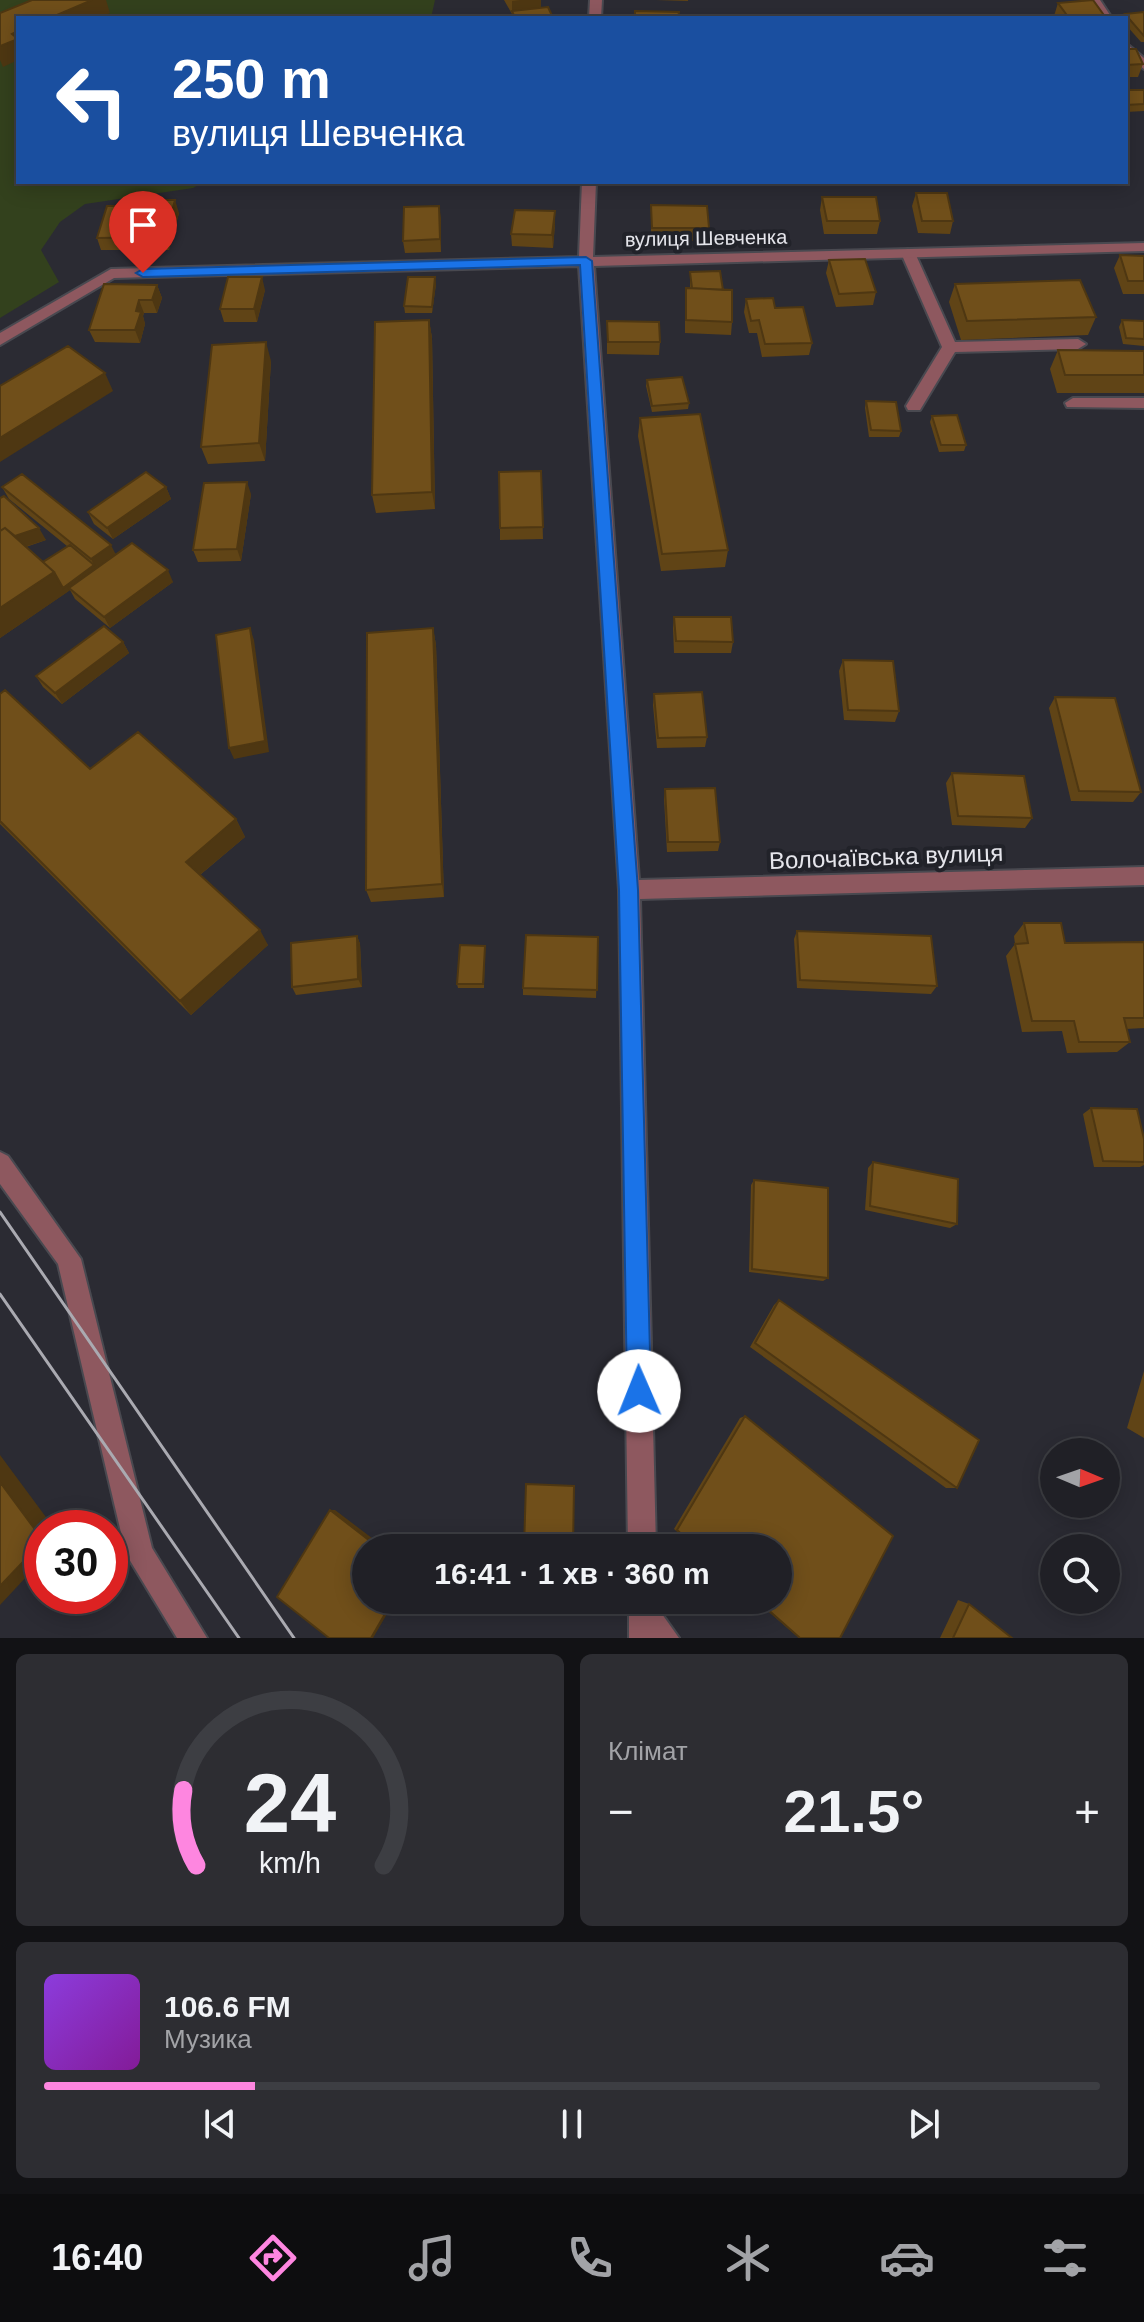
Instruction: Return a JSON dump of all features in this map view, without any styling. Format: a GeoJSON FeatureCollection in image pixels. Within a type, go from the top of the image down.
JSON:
{"type":"FeatureCollection","features":[{"type":"Feature","properties":{"kind":"street"},"geometry":{"type":"LineString","coordinates":[[1128,49],[1144,65]]}},
{"type":"Feature","properties":{"kind":"street"},"geometry":{"type":"LineString","coordinates":[[589,184],[586,261],[629,890],[642,1534]]}},
{"type":"Feature","properties":{"kind":"street","name":"вулиця Шевченка"},"geometry":{"type":"LineString","coordinates":[[0,340],[111,274],[1144,247]]}},
{"type":"Feature","properties":{"kind":"street"},"geometry":{"type":"LineString","coordinates":[[908,253],[950,347]]}},
{"type":"Feature","properties":{"kind":"street"},"geometry":{"type":"LineString","coordinates":[[950,347],[1078,344]]}},
{"type":"Feature","properties":{"kind":"street"},"geometry":{"type":"LineString","coordinates":[[914,406],[950,347]]}},
{"type":"Feature","properties":{"kind":"street"},"geometry":{"type":"LineString","coordinates":[[1073,403],[1144,403]]}},
{"type":"Feature","properties":{"kind":"street","name":"Волочаївська вулиця"},"geometry":{"type":"LineString","coordinates":[[629,890],[1144,876]]}},
{"type":"Feature","properties":{"kind":"street"},"geometry":{"type":"LineString","coordinates":[[0,1164],[69,1259],[140,1554],[193,1638]]}},
{"type":"Feature","properties":{"kind":"street"},"geometry":{"type":"LineString","coordinates":[[643,1617],[665,1638]]}},
{"type":"Feature","properties":{"kind":"green space"},"geometry":{"type":"Polygon","coordinates":[[[0,0],[435,0],[431,16],[16,16],[16,184],[200,184],[193,188],[85,204],[60,222],[41,250],[59,282],[0,318],[0,0]]]}},
{"type":"Feature","properties":{"kind":"building"},"geometry":{"type":"Polygon","coordinates":[[[32,0],[92,0],[55,16],[16,16],[16,32],[12,34],[16,40],[0,46],[0,13],[32,0]]]}},
{"type":"Feature","properties":{"kind":"building"},"geometry":{"type":"Polygon","coordinates":[[[1093,0],[1105,16],[1068,16],[1058,3],[1093,0]]]}},
{"type":"Feature","properties":{"kind":"building"},"geometry":{"type":"Polygon","coordinates":[[[548,7],[552,16],[514,16],[512,11],[548,7]]]}},
{"type":"Feature","properties":{"kind":"building"},"geometry":{"type":"Polygon","coordinates":[[[635,11],[679,12],[678,16],[635,16],[635,11]]]}},
{"type":"Feature","properties":{"kind":"building"},"geometry":{"type":"Polygon","coordinates":[[[1144,12],[1144,36],[1128,16],[1125,14],[1144,12]]]}},
{"type":"Feature","properties":{"kind":"building"},"geometry":{"type":"Polygon","coordinates":[[[1128,49],[1136,49],[1143,64],[1128,65],[1128,49]]]}},
{"type":"Feature","properties":{"kind":"building"},"geometry":{"type":"Polygon","coordinates":[[[1128,90],[1144,90],[1144,104],[1128,105],[1128,90]]]}},
{"type":"Feature","properties":{"kind":"building"},"geometry":{"type":"Polygon","coordinates":[[[916,193],[947,193],[953,221],[922,221],[916,193]]]}},
{"type":"Feature","properties":{"kind":"building"},"geometry":{"type":"Polygon","coordinates":[[[822,197],[876,197],[880,221],[827,221],[822,197]]]}},
{"type":"Feature","properties":{"kind":"building"},"geometry":{"type":"Polygon","coordinates":[[[145,200],[175,200],[165,237],[97,238],[107,206],[143,206],[145,200]]]}},
{"type":"Feature","properties":{"kind":"building"},"geometry":{"type":"Polygon","coordinates":[[[651,205],[707,206],[709,228],[652,228],[651,205]]]}},
{"type":"Feature","properties":{"kind":"building"},"geometry":{"type":"Polygon","coordinates":[[[439,206],[440,239],[403,241],[404,207],[439,206]]]}},
{"type":"Feature","properties":{"kind":"building"},"geometry":{"type":"Polygon","coordinates":[[[515,210],[555,211],[552,235],[511,234],[515,210]]]}},
{"type":"Feature","properties":{"kind":"building"},"geometry":{"type":"Polygon","coordinates":[[[1120,255],[1144,256],[1144,281],[1128,281],[1120,255]]]}},
{"type":"Feature","properties":{"kind":"building"},"geometry":{"type":"Polygon","coordinates":[[[865,259],[876,292],[839,294],[829,260],[865,259]]]}},
{"type":"Feature","properties":{"kind":"building"},"geometry":{"type":"Polygon","coordinates":[[[720,271],[723,290],[692,288],[690,272],[720,271]]]}},
{"type":"Feature","properties":{"kind":"building"},"geometry":{"type":"Polygon","coordinates":[[[228,277],[262,277],[254,309],[220,309],[228,277]]]}},
{"type":"Feature","properties":{"kind":"building"},"geometry":{"type":"Polygon","coordinates":[[[408,277],[435,277],[432,307],[404,306],[408,277]]]}},
{"type":"Feature","properties":{"kind":"building"},"geometry":{"type":"Polygon","coordinates":[[[1080,280],[1096,317],[967,321],[955,284],[1080,280]]]}},
{"type":"Feature","properties":{"kind":"building"},"geometry":{"type":"Polygon","coordinates":[[[104,284],[157,285],[152,300],[139,300],[136,311],[141,312],[135,330],[89,330],[104,284]]]}},
{"type":"Feature","properties":{"kind":"building"},"geometry":{"type":"Polygon","coordinates":[[[686,288],[732,290],[732,322],[686,320],[686,288]]]}},
{"type":"Feature","properties":{"kind":"building"},"geometry":{"type":"Polygon","coordinates":[[[773,298],[775,308],[803,307],[812,343],[765,344],[759,320],[751,321],[746,299],[773,298]]]}},
{"type":"Feature","properties":{"kind":"building"},"geometry":{"type":"Polygon","coordinates":[[[429,320],[432,492],[372,495],[375,322],[429,320]]]}},
{"type":"Feature","properties":{"kind":"building"},"geometry":{"type":"Polygon","coordinates":[[[1122,320],[1144,321],[1144,339],[1126,338],[1122,320]]]}},
{"type":"Feature","properties":{"kind":"building"},"geometry":{"type":"Polygon","coordinates":[[[607,321],[659,322],[660,342],[608,342],[607,321]]]}},
{"type":"Feature","properties":{"kind":"building"},"geometry":{"type":"Polygon","coordinates":[[[266,342],[259,443],[201,447],[212,345],[266,342]]]}},
{"type":"Feature","properties":{"kind":"building"},"geometry":{"type":"Polygon","coordinates":[[[68,346],[105,373],[0,438],[0,386],[68,346]]]}},
{"type":"Feature","properties":{"kind":"building"},"geometry":{"type":"Polygon","coordinates":[[[1058,350],[1144,351],[1144,375],[1065,375],[1058,350]]]}},
{"type":"Feature","properties":{"kind":"building"},"geometry":{"type":"Polygon","coordinates":[[[682,377],[689,403],[652,406],[647,380],[682,377]]]}},
{"type":"Feature","properties":{"kind":"building"},"geometry":{"type":"Polygon","coordinates":[[[866,401],[896,402],[901,431],[871,430],[866,401]]]}},
{"type":"Feature","properties":{"kind":"building"},"geometry":{"type":"Polygon","coordinates":[[[700,414],[728,550],[662,554],[640,418],[700,414]]]}},
{"type":"Feature","properties":{"kind":"building"},"geometry":{"type":"Polygon","coordinates":[[[957,415],[966,445],[941,445],[932,416],[957,415]]]}},
{"type":"Feature","properties":{"kind":"building"},"geometry":{"type":"Polygon","coordinates":[[[541,471],[543,527],[500,528],[499,472],[541,471]]]}},
{"type":"Feature","properties":{"kind":"building"},"geometry":{"type":"Polygon","coordinates":[[[146,472],[166,487],[107,528],[88,512],[146,472]]]}},
{"type":"Feature","properties":{"kind":"building"},"geometry":{"type":"Polygon","coordinates":[[[22,474],[111,545],[91,559],[2,487],[22,474]]]}},
{"type":"Feature","properties":{"kind":"building"},"geometry":{"type":"Polygon","coordinates":[[[247,482],[237,549],[193,550],[204,483],[247,482]]]}},
{"type":"Feature","properties":{"kind":"building"},"geometry":{"type":"Polygon","coordinates":[[[4,496],[39,528],[15,536],[5,528],[0,531],[0,498],[4,496]]]}},
{"type":"Feature","properties":{"kind":"building"},"geometry":{"type":"Polygon","coordinates":[[[5,528],[54,572],[0,608],[0,531],[5,528]]]}},
{"type":"Feature","properties":{"kind":"building"},"geometry":{"type":"Polygon","coordinates":[[[132,543],[168,570],[104,617],[69,588],[132,543]]]}},
{"type":"Feature","properties":{"kind":"building"},"geometry":{"type":"Polygon","coordinates":[[[70,545],[94,565],[63,588],[54,572],[43,562],[70,545]]]}},
{"type":"Feature","properties":{"kind":"building"},"geometry":{"type":"Polygon","coordinates":[[[674,617],[731,617],[733,642],[676,641],[674,617]]]}},
{"type":"Feature","properties":{"kind":"building"},"geometry":{"type":"Polygon","coordinates":[[[104,626],[123,642],[55,693],[36,676],[104,626]]]}},
{"type":"Feature","properties":{"kind":"building"},"geometry":{"type":"Polygon","coordinates":[[[250,628],[265,741],[229,748],[216,635],[250,628]]]}},
{"type":"Feature","properties":{"kind":"building"},"geometry":{"type":"Polygon","coordinates":[[[433,628],[442,884],[366,890],[367,633],[433,628]]]}},
{"type":"Feature","properties":{"kind":"building"},"geometry":{"type":"Polygon","coordinates":[[[843,660],[893,661],[899,711],[848,710],[843,660]]]}},
{"type":"Feature","properties":{"kind":"building"},"geometry":{"type":"Polygon","coordinates":[[[5,690],[90,769],[138,732],[236,819],[186,862],[260,930],[180,1001],[0,821],[0,694],[5,690]]]}},
{"type":"Feature","properties":{"kind":"building"},"geometry":{"type":"Polygon","coordinates":[[[702,692],[707,737],[658,738],[654,694],[702,692]]]}},
{"type":"Feature","properties":{"kind":"building"},"geometry":{"type":"Polygon","coordinates":[[[1055,697],[1115,698],[1141,792],[1079,791],[1055,697]]]}},
{"type":"Feature","properties":{"kind":"building"},"geometry":{"type":"Polygon","coordinates":[[[952,773],[1024,776],[1032,818],[958,816],[952,773]]]}},
{"type":"Feature","properties":{"kind":"building"},"geometry":{"type":"Polygon","coordinates":[[[715,788],[720,842],[668,842],[665,789],[715,788]]]}},
{"type":"Feature","properties":{"kind":"building"},"geometry":{"type":"Polygon","coordinates":[[[1024,923],[1061,923],[1065,943],[1144,942],[1144,1018],[1124,1018],[1130,1042],[1079,1042],[1074,1021],[1032,1021],[1015,944],[1028,943],[1024,923]]]}},
{"type":"Feature","properties":{"kind":"building"},"geometry":{"type":"Polygon","coordinates":[[[797,931],[931,936],[937,986],[800,980],[797,931]]]}},
{"type":"Feature","properties":{"kind":"building"},"geometry":{"type":"Polygon","coordinates":[[[526,935],[598,937],[597,990],[523,988],[526,935]]]}},
{"type":"Feature","properties":{"kind":"building"},"geometry":{"type":"Polygon","coordinates":[[[357,936],[358,979],[292,987],[291,943],[357,936]]]}},
{"type":"Feature","properties":{"kind":"building"},"geometry":{"type":"Polygon","coordinates":[[[460,945],[485,946],[483,984],[457,984],[460,945]]]}},
{"type":"Feature","properties":{"kind":"building"},"geometry":{"type":"Polygon","coordinates":[[[1091,1108],[1137,1109],[1144,1139],[1144,1162],[1103,1161],[1091,1108]]]}},
{"type":"Feature","properties":{"kind":"building"},"geometry":{"type":"Polygon","coordinates":[[[873,1162],[958,1179],[957,1224],[870,1206],[873,1162]]]}},
{"type":"Feature","properties":{"kind":"building"},"geometry":{"type":"Polygon","coordinates":[[[754,1180],[828,1188],[828,1278],[752,1269],[754,1180]]]}},
{"type":"Feature","properties":{"kind":"building"},"geometry":{"type":"Polygon","coordinates":[[[779,1300],[979,1440],[957,1488],[755,1343],[779,1300]]]}},
{"type":"Feature","properties":{"kind":"building"},"geometry":{"type":"Polygon","coordinates":[[[745,1416],[893,1536],[840,1638],[800,1638],[773,1614],[792,1614],[792,1534],[681,1534],[677,1530],[745,1416]]]}},
{"type":"Feature","properties":{"kind":"building"},"geometry":{"type":"Polygon","coordinates":[[[0,1482],[24,1515],[24,1561],[0,1586],[0,1482]]]}},
{"type":"Feature","properties":{"kind":"building"},"geometry":{"type":"Polygon","coordinates":[[[526,1484],[574,1486],[573,1534],[524,1534],[526,1484]]]}},
{"type":"Feature","properties":{"kind":"building"},"geometry":{"type":"Polygon","coordinates":[[[330,1510],[361,1534],[352,1534],[352,1614],[385,1614],[371,1638],[329,1638],[277,1597],[330,1510]]]}},
{"type":"Feature","properties":{"kind":"building"},"geometry":{"type":"Polygon","coordinates":[[[969,1604],[1012,1638],[953,1638],[969,1604]]]}},
{"type":"Feature","properties":{"kind":"tram line"},"geometry":{"type":"LineString","coordinates":[[0,1212],[294,1638]]}},
{"type":"Feature","properties":{"kind":"tram line"},"geometry":{"type":"LineString","coordinates":[[0,1294],[239,1638]]}},
{"type":"Feature","properties":{"kind":"route"},"geometry":{"type":"LineString","coordinates":[[143,273],[586,261],[629,890],[639,1391]]}}]}
